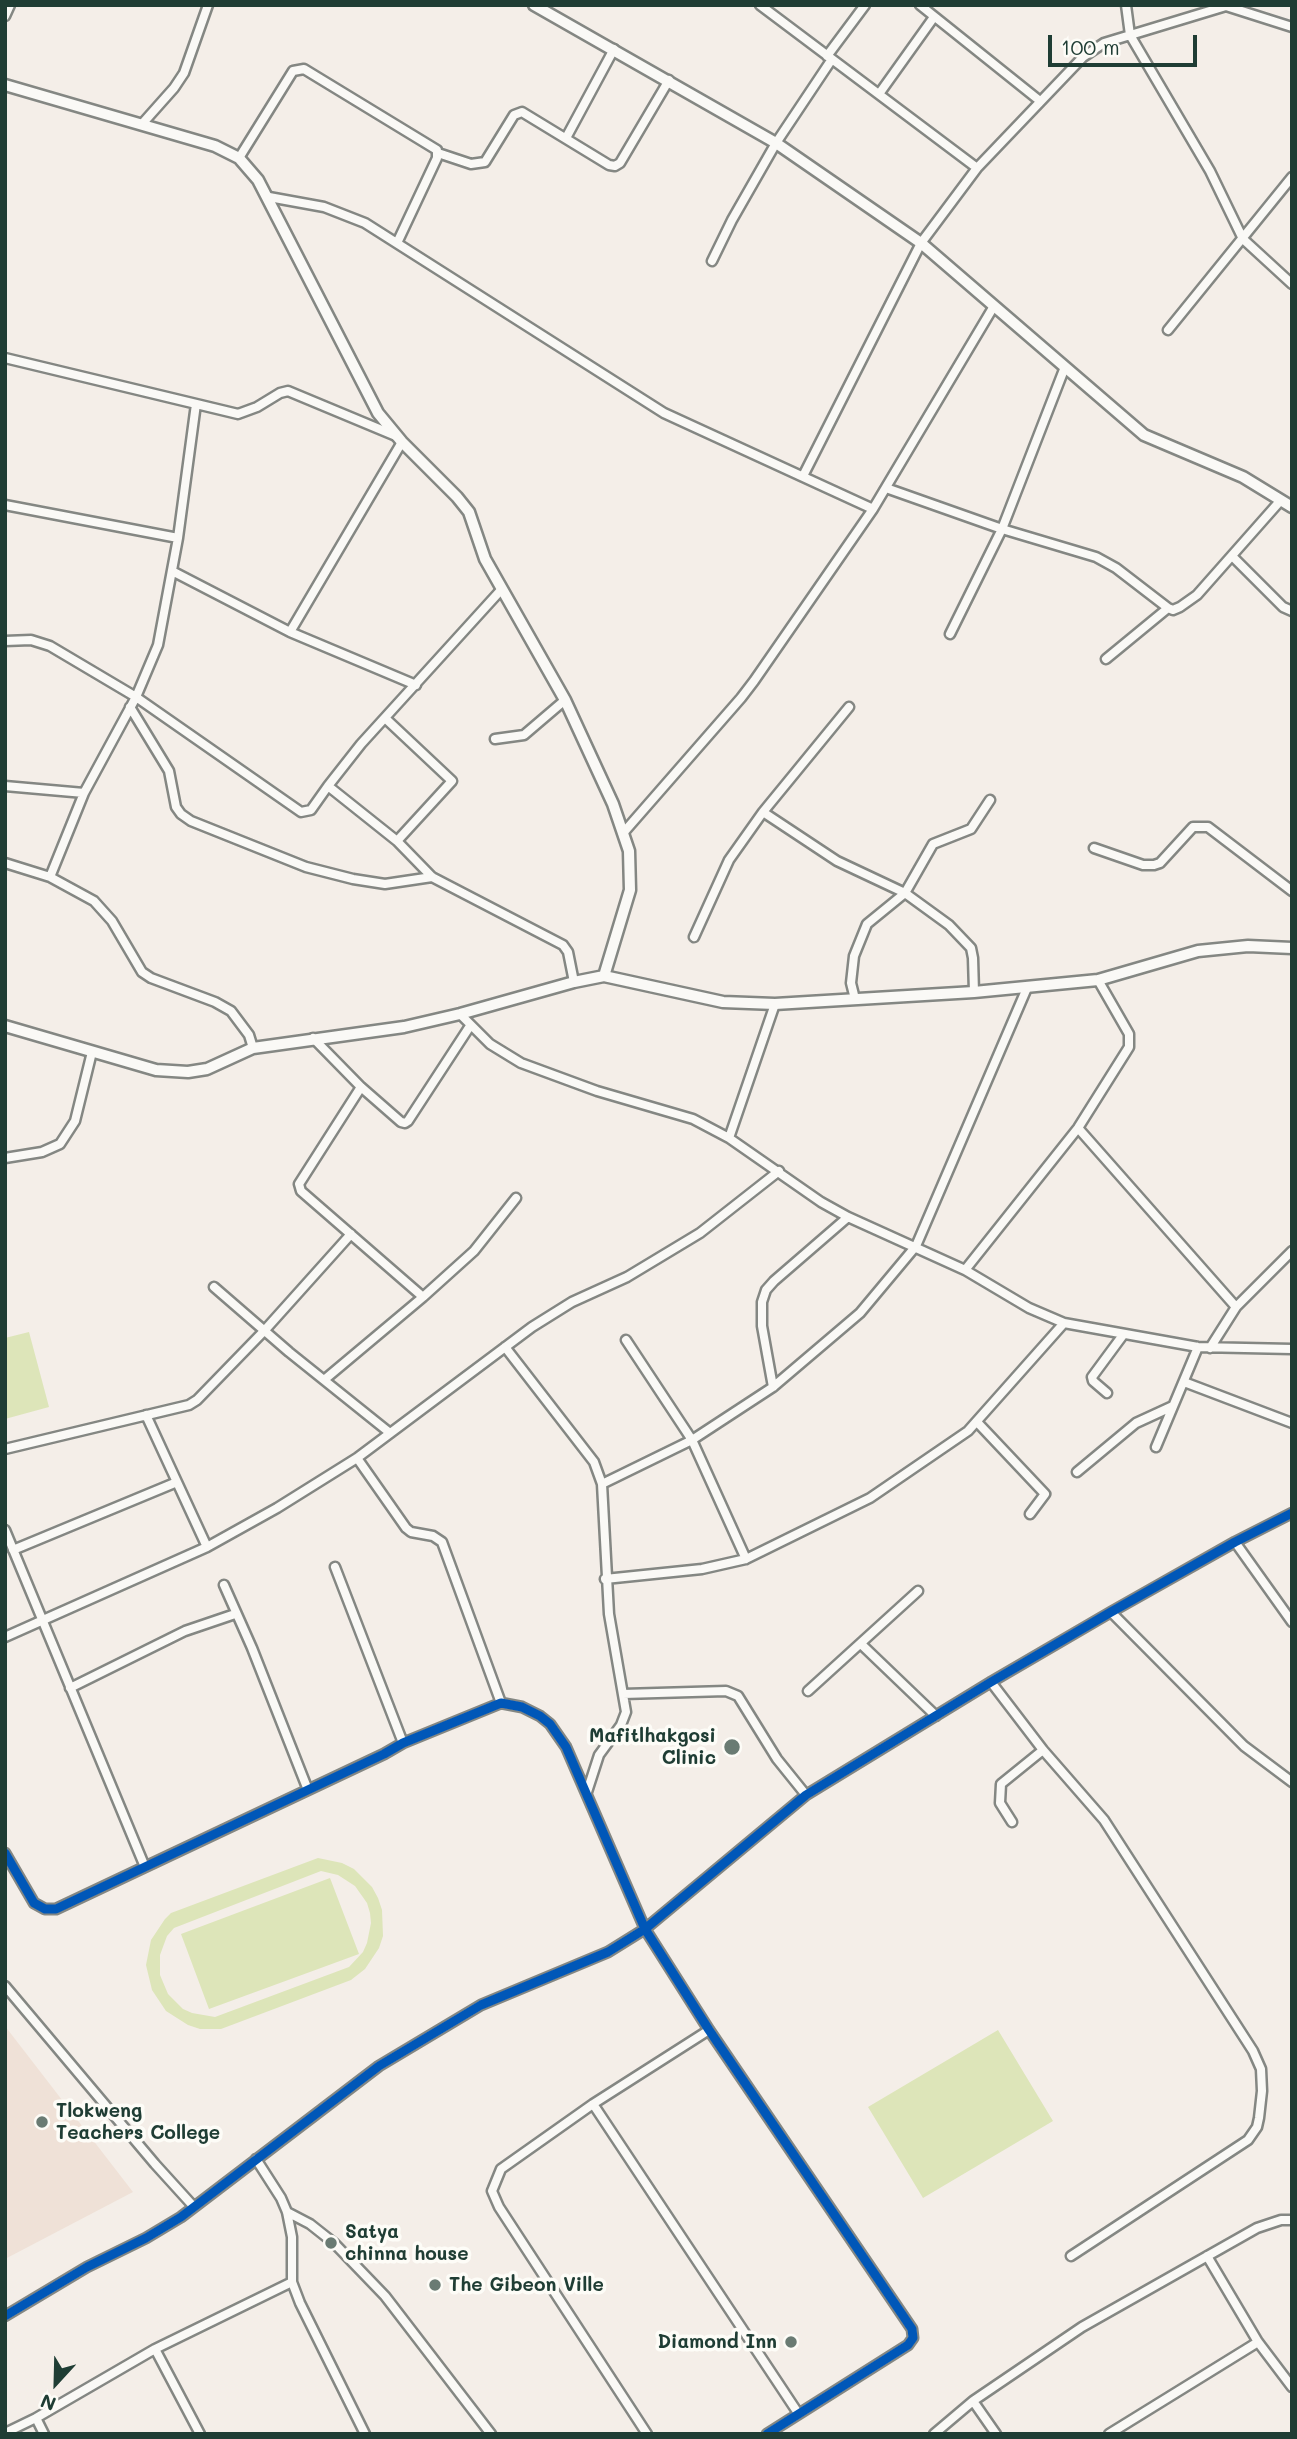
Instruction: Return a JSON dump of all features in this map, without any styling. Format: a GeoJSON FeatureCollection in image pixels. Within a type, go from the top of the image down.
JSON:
{"type":"FeatureCollection","features":[{"type":"Feature","properties":{"kind":"street"},"geometry":{"type":"LineString","coordinates":[[5,16],[10,5]]}},
{"type":"Feature","properties":{"kind":"street"},"geometry":{"type":"LineString","coordinates":[[142,124],[184,73],[208,5]]}},
{"type":"Feature","properties":{"kind":"street"},"geometry":{"type":"LineString","coordinates":[[760,5],[978,168]]}},
{"type":"Feature","properties":{"kind":"street"},"geometry":{"type":"LineString","coordinates":[[712,261],[776,143],[865,5]]}},
{"type":"Feature","properties":{"kind":"street"},"geometry":{"type":"LineString","coordinates":[[920,5],[1040,101]]}},
{"type":"Feature","properties":{"kind":"street"},"geometry":{"type":"LineString","coordinates":[[1126,5],[1130,35],[1210,172],[1243,239],[1292,284]]}},
{"type":"Feature","properties":{"kind":"street"},"geometry":{"type":"LineString","coordinates":[[803,476],[921,243],[978,168],[1083,57],[1104,43],[1226,6],[1292,27]]}},
{"type":"Feature","properties":{"kind":"street"},"geometry":{"type":"LineString","coordinates":[[541,7],[776,143],[921,243],[1144,435],[1243,477],[1292,507]]}},
{"type":"Feature","properties":{"kind":"street"},"geometry":{"type":"LineString","coordinates":[[879,94],[934,16]]}},
{"type":"Feature","properties":{"kind":"street"},"geometry":{"type":"LineString","coordinates":[[566,138],[614,49]]}},
{"type":"Feature","properties":{"kind":"street"},"geometry":{"type":"LineString","coordinates":[[239,158],[293,71],[299,69],[304,69],[435,148],[438,153],[471,164],[485,162],[514,115],[522,112],[609,165],[618,164],[669,80]]}},
{"type":"Feature","properties":{"kind":"street"},"geometry":{"type":"LineString","coordinates":[[5,85],[215,146],[239,158],[258,180],[378,413],[399,439],[470,512],[485,559],[565,700],[624,832],[629,851],[630,890],[604,976]]}},
{"type":"Feature","properties":{"kind":"street"},"geometry":{"type":"LineString","coordinates":[[397,243],[438,153]]}},
{"type":"Feature","properties":{"kind":"street"},"geometry":{"type":"LineString","coordinates":[[1168,330],[1292,177]]}},
{"type":"Feature","properties":{"kind":"street"},"geometry":{"type":"LineString","coordinates":[[269,197],[324,207],[344,214],[397,243],[664,413],[873,509]]}},
{"type":"Feature","properties":{"kind":"street"},"geometry":{"type":"LineString","coordinates":[[624,832],[741,698],[873,509],[994,306]]}},
{"type":"Feature","properties":{"kind":"street"},"geometry":{"type":"LineString","coordinates":[[5,358],[238,414],[288,391],[399,439]]}},
{"type":"Feature","properties":{"kind":"street"},"geometry":{"type":"LineString","coordinates":[[950,634],[1002,529],[1065,367]]}},
{"type":"Feature","properties":{"kind":"street"},"geometry":{"type":"LineString","coordinates":[[50,877],[84,793],[136,697],[159,645],[178,538],[196,404]]}},
{"type":"Feature","properties":{"kind":"street"},"geometry":{"type":"LineString","coordinates":[[290,632],[399,439]]}},
{"type":"Feature","properties":{"kind":"street"},"geometry":{"type":"LineString","coordinates":[[886,488],[1002,529],[1096,557],[1116,568],[1173,610],[1197,595],[1281,500]]}},
{"type":"Feature","properties":{"kind":"street"},"geometry":{"type":"LineString","coordinates":[[5,505],[178,538]]}},
{"type":"Feature","properties":{"kind":"street"},"geometry":{"type":"LineString","coordinates":[[1232,556],[1283,607],[1292,611]]}},
{"type":"Feature","properties":{"kind":"street"},"geometry":{"type":"LineString","coordinates":[[172,570],[290,632],[415,685]]}},
{"type":"Feature","properties":{"kind":"street"},"geometry":{"type":"LineString","coordinates":[[5,640],[32,640],[50,646],[136,697],[300,812],[306,813],[385,718],[501,590]]}},
{"type":"Feature","properties":{"kind":"street"},"geometry":{"type":"LineString","coordinates":[[1106,659],[1168,608]]}},
{"type":"Feature","properties":{"kind":"street"},"geometry":{"type":"LineString","coordinates":[[495,739],[524,735],[565,700]]}},
{"type":"Feature","properties":{"kind":"street"},"geometry":{"type":"LineString","coordinates":[[130,707],[169,771],[176,807],[191,821],[306,867],[354,879],[386,884],[432,877]]}},
{"type":"Feature","properties":{"kind":"street"},"geometry":{"type":"LineString","coordinates":[[694,937],[729,860],[763,812],[849,707]]}},
{"type":"Feature","properties":{"kind":"street"},"geometry":{"type":"LineString","coordinates":[[385,718],[452,781],[397,841]]}},
{"type":"Feature","properties":{"kind":"street"},"geometry":{"type":"LineString","coordinates":[[5,786],[84,793]]}},
{"type":"Feature","properties":{"kind":"street"},"geometry":{"type":"LineString","coordinates":[[328,786],[397,841],[432,877],[563,944],[568,952],[574,982]]}},
{"type":"Feature","properties":{"kind":"street"},"geometry":{"type":"LineString","coordinates":[[855,999],[851,983],[854,956],[867,924],[905,893],[933,844],[971,829],[990,800]]}},
{"type":"Feature","properties":{"kind":"street"},"geometry":{"type":"LineString","coordinates":[[763,812],[837,861],[905,893],[949,925],[971,948],[974,958],[974,992]]}},
{"type":"Feature","properties":{"kind":"street"},"geometry":{"type":"LineString","coordinates":[[1094,848],[1143,865],[1154,865],[1160,863],[1193,827],[1208,827],[1292,891]]}},
{"type":"Feature","properties":{"kind":"street"},"geometry":{"type":"LineString","coordinates":[[5,863],[50,877],[94,901],[105,911],[142,972],[231,1011],[249,1035],[253,1048]]}},
{"type":"Feature","properties":{"kind":"street"},"geometry":{"type":"LineString","coordinates":[[5,1026],[156,1070],[188,1072],[207,1069],[253,1048],[404,1027],[604,976],[723,1002],[775,1004],[1027,988],[1098,980],[1198,951],[1248,946],[1292,948]]}},
{"type":"Feature","properties":{"kind":"street"},"geometry":{"type":"LineString","coordinates":[[965,1270],[1078,1128],[1121,1062],[1130,1041],[1129,1034],[1098,980]]}},
{"type":"Feature","properties":{"kind":"street"},"geometry":{"type":"LineString","coordinates":[[602,1484],[692,1440],[773,1387],[860,1313],[916,1246],[1027,988]]}},
{"type":"Feature","properties":{"kind":"street"},"geometry":{"type":"LineString","coordinates":[[729,1138],[775,1004]]}},
{"type":"Feature","properties":{"kind":"street"},"geometry":{"type":"LineString","coordinates":[[460,1014],[490,1044],[522,1063],[597,1091],[693,1119],[729,1138],[821,1202],[848,1217],[965,1270],[1029,1307],[1064,1323],[1198,1347],[1292,1349]]}},
{"type":"Feature","properties":{"kind":"street"},"geometry":{"type":"LineString","coordinates":[[313,1038],[361,1087],[401,1122],[407,1122],[470,1026]]}},
{"type":"Feature","properties":{"kind":"street"},"geometry":{"type":"LineString","coordinates":[[5,1158],[42,1152],[60,1144],[75,1121],[92,1052]]}},
{"type":"Feature","properties":{"kind":"street"},"geometry":{"type":"LineString","coordinates":[[361,1087],[299,1184],[301,1191],[424,1297]]}},
{"type":"Feature","properties":{"kind":"street"},"geometry":{"type":"LineString","coordinates":[[1078,1128],[1236,1307]]}},
{"type":"Feature","properties":{"kind":"street"},"geometry":{"type":"LineString","coordinates":[[5,1637],[207,1547],[277,1508],[357,1458],[505,1347],[572,1302],[627,1277],[700,1233],[779,1171]]}},
{"type":"Feature","properties":{"kind":"street"},"geometry":{"type":"LineString","coordinates":[[324,1380],[424,1297],[474,1251],[516,1198]]}},
{"type":"Feature","properties":{"kind":"street"},"geometry":{"type":"LineString","coordinates":[[773,1387],[762,1326],[762,1302],[766,1290],[848,1217]]}},
{"type":"Feature","properties":{"kind":"street"},"geometry":{"type":"LineString","coordinates":[[5,1449],[189,1405],[264,1331],[351,1234]]}},
{"type":"Feature","properties":{"kind":"street"},"geometry":{"type":"LineString","coordinates":[[1210,1348],[1236,1307],[1292,1251]]}},
{"type":"Feature","properties":{"kind":"street"},"geometry":{"type":"LineString","coordinates":[[214,1287],[390,1433]]}},
{"type":"Feature","properties":{"kind":"street"},"geometry":{"type":"LineString","coordinates":[[606,1578],[702,1569],[746,1559],[870,1498],[968,1431],[1064,1323]]}},
{"type":"Feature","properties":{"kind":"street"},"geometry":{"type":"LineString","coordinates":[[1107,1393],[1092,1377],[1123,1335]]}},
{"type":"Feature","properties":{"kind":"street"},"geometry":{"type":"LineString","coordinates":[[626,1340],[692,1440],[746,1559]]}},
{"type":"Feature","properties":{"kind":"street"},"geometry":{"type":"LineString","coordinates":[[505,1347],[594,1462],[602,1484],[609,1614],[625,1712],[621,1725],[599,1755],[587,1792]]}},
{"type":"Feature","properties":{"kind":"street"},"geometry":{"type":"LineString","coordinates":[[1156,1447],[1198,1347]]}},
{"type":"Feature","properties":{"kind":"street"},"geometry":{"type":"LineString","coordinates":[[1184,1382],[1291,1422]]}},
{"type":"Feature","properties":{"kind":"street"},"geometry":{"type":"LineString","coordinates":[[1077,1472],[1136,1423],[1173,1406]]}},
{"type":"Feature","properties":{"kind":"street"},"geometry":{"type":"LineString","coordinates":[[146,1415],[207,1547]]}},
{"type":"Feature","properties":{"kind":"street"},"geometry":{"type":"LineString","coordinates":[[977,1422],[1045,1494],[1030,1514]]}},
{"type":"Feature","properties":{"kind":"street"},"geometry":{"type":"LineString","coordinates":[[357,1458],[406,1528],[411,1532],[433,1536],[442,1542],[501,1703]]}},
{"type":"Feature","properties":{"kind":"street"},"geometry":{"type":"LineString","coordinates":[[13,1550],[177,1482]]}},
{"type":"Feature","properties":{"kind":"street"},"geometry":{"type":"LineString","coordinates":[[5,2316],[87,2267],[146,2238],[194,2207],[379,2066],[472,2011],[608,1952],[645,1928],[806,1795],[1111,1612],[1292,1513]]}},
{"type":"Feature","properties":{"kind":"street"},"geometry":{"type":"LineString","coordinates":[[5,1530],[145,1867]]}},
{"type":"Feature","properties":{"kind":"street"},"geometry":{"type":"LineString","coordinates":[[1235,1542],[1292,1622]]}},
{"type":"Feature","properties":{"kind":"street"},"geometry":{"type":"LineString","coordinates":[[335,1567],[403,1742]]}},
{"type":"Feature","properties":{"kind":"street"},"geometry":{"type":"LineString","coordinates":[[224,1585],[308,1790]]}},
{"type":"Feature","properties":{"kind":"street"},"geometry":{"type":"LineString","coordinates":[[808,1691],[918,1591]]}},
{"type":"Feature","properties":{"kind":"street"},"geometry":{"type":"LineString","coordinates":[[1111,1612],[1244,1746],[1292,1782]]}},
{"type":"Feature","properties":{"kind":"street"},"geometry":{"type":"LineString","coordinates":[[70,1688],[185,1631],[235,1614]]}},
{"type":"Feature","properties":{"kind":"street"},"geometry":{"type":"LineString","coordinates":[[861,1644],[936,1716]]}},
{"type":"Feature","properties":{"kind":"street"},"geometry":{"type":"LineString","coordinates":[[991,1682],[1043,1750],[1104,1821],[1253,2051],[1261,2069],[1259,2118],[1257,2127],[1248,2140],[1071,2256]]}},
{"type":"Feature","properties":{"kind":"street"},"geometry":{"type":"LineString","coordinates":[[623,1694],[726,1691],[738,1696],[776,1759],[806,1795]]}},
{"type":"Feature","properties":{"kind":"street"},"geometry":{"type":"LineString","coordinates":[[5,1853],[34,1903],[45,1909],[56,1909],[384,1754],[403,1742],[501,1703],[522,1707],[541,1716],[566,1747],[645,1928],[709,2030],[912,2329],[913,2338],[908,2345],[767,2434]]}},
{"type":"Feature","properties":{"kind":"street"},"geometry":{"type":"LineString","coordinates":[[1012,1822],[1000,1803],[1001,1784],[1043,1750]]}},
{"type":"Feature","properties":{"kind":"street"},"geometry":{"type":"LineString","coordinates":[[5,1986],[194,2207]]}},
{"type":"Feature","properties":{"kind":"street"},"geometry":{"type":"LineString","coordinates":[[646,2434],[499,2207],[492,2191],[501,2169],[593,2104],[709,2030]]}},
{"type":"Feature","properties":{"kind":"street"},"geometry":{"type":"LineString","coordinates":[[593,2104],[798,2413]]}},
{"type":"Feature","properties":{"kind":"street"},"geometry":{"type":"LineString","coordinates":[[256,2159],[287,2212],[292,2238],[292,2283],[309,2325],[365,2434]]}},
{"type":"Feature","properties":{"kind":"street"},"geometry":{"type":"LineString","coordinates":[[287,2212],[310,2224],[334,2243],[386,2296],[491,2434]]}},
{"type":"Feature","properties":{"kind":"street"},"geometry":{"type":"LineString","coordinates":[[934,2434],[973,2401],[1082,2327],[1257,2228],[1281,2220],[1292,2220]]}},
{"type":"Feature","properties":{"kind":"street"},"geometry":{"type":"LineString","coordinates":[[1207,2256],[1258,2342],[1292,2387]]}},
{"type":"Feature","properties":{"kind":"street"},"geometry":{"type":"LineString","coordinates":[[5,2433],[155,2349],[292,2283]]}},
{"type":"Feature","properties":{"kind":"street"},"geometry":{"type":"LineString","coordinates":[[1110,2434],[1258,2342]]}},
{"type":"Feature","properties":{"kind":"street"},"geometry":{"type":"LineString","coordinates":[[155,2349],[200,2434]]}},
{"type":"Feature","properties":{"kind":"street"},"geometry":{"type":"LineString","coordinates":[[973,2401],[996,2434]]}},
{"type":"Feature","properties":{"kind":"street"},"geometry":{"type":"LineString","coordinates":[[36,2418],[44,2434]]}},
{"type":"Feature","properties":{"kind":"shaded area","name":"Tlokweng Teachers College"},"geometry":{"type":"Polygon","coordinates":[[[5,2026],[133,2192],[5,2259],[5,2026]]]}},
{"type":"Feature","properties":{"kind":"green space"},"geometry":{"type":"Polygon","coordinates":[[[29,1332],[49,1407],[5,1419],[5,1338],[29,1332]]]}},
{"type":"Feature","properties":{"kind":"green space"},"geometry":{"type":"Polygon","coordinates":[[[318,1858],[342,1863],[354,1869],[372,1887],[382,1910],[383,1936],[379,1948],[365,1969],[351,1980],[221,2029],[200,2029],[166,2011],[152,1990],[146,1965],[151,1940],[171,1913],[318,1858]],[[321,1871],[174,1928],[167,1936],[160,1955],[160,1975],[168,1994],[183,2009],[215,2017],[349,1967],[363,1952],[367,1943],[370,1913],[367,1903],[355,1886],[338,1875],[321,1871]]]}},
{"type":"Feature","properties":{"kind":"green space"},"geometry":{"type":"Polygon","coordinates":[[[330,1878],[359,1954],[209,2009],[181,1934],[330,1878]]]}},
{"type":"Feature","properties":{"kind":"green space"},"geometry":{"type":"Polygon","coordinates":[[[998,2030],[1053,2121],[923,2198],[868,2107],[998,2030]]]}},
{"type":"Feature","properties":{"kind":"cycle path"},"geometry":{"type":"LineString","coordinates":[[5,2316],[87,2267],[146,2238],[181,2217],[379,2066],[481,2005],[608,1952],[645,1929],[806,1795],[1111,1612],[1292,1513]]}},
{"type":"Feature","properties":{"kind":"cycle path"},"geometry":{"type":"LineString","coordinates":[[5,1853],[34,1903],[45,1909],[56,1909],[403,1743],[501,1703],[522,1707],[540,1716],[550,1724],[566,1747],[645,1929],[709,2030],[912,2329],[913,2338],[908,2345],[767,2434]]}},
{"type":"Feature","properties":{"kind":"place","name":"Mafitlhakgosi Clinic"},"geometry":{"type":"Point","coordinates":[732,1747]}},
{"type":"Feature","properties":{"kind":"place","name":"Tlokweng Teachers College"},"geometry":{"type":"Point","coordinates":[42,2122]}},
{"type":"Feature","properties":{"kind":"place","name":"Satya chinna house"},"geometry":{"type":"Point","coordinates":[331,2243]}},
{"type":"Feature","properties":{"kind":"place","name":"The Gibeon Ville"},"geometry":{"type":"Point","coordinates":[435,2285]}},
{"type":"Feature","properties":{"kind":"place","name":"Diamond Inn"},"geometry":{"type":"Point","coordinates":[791,2342]}}]}
